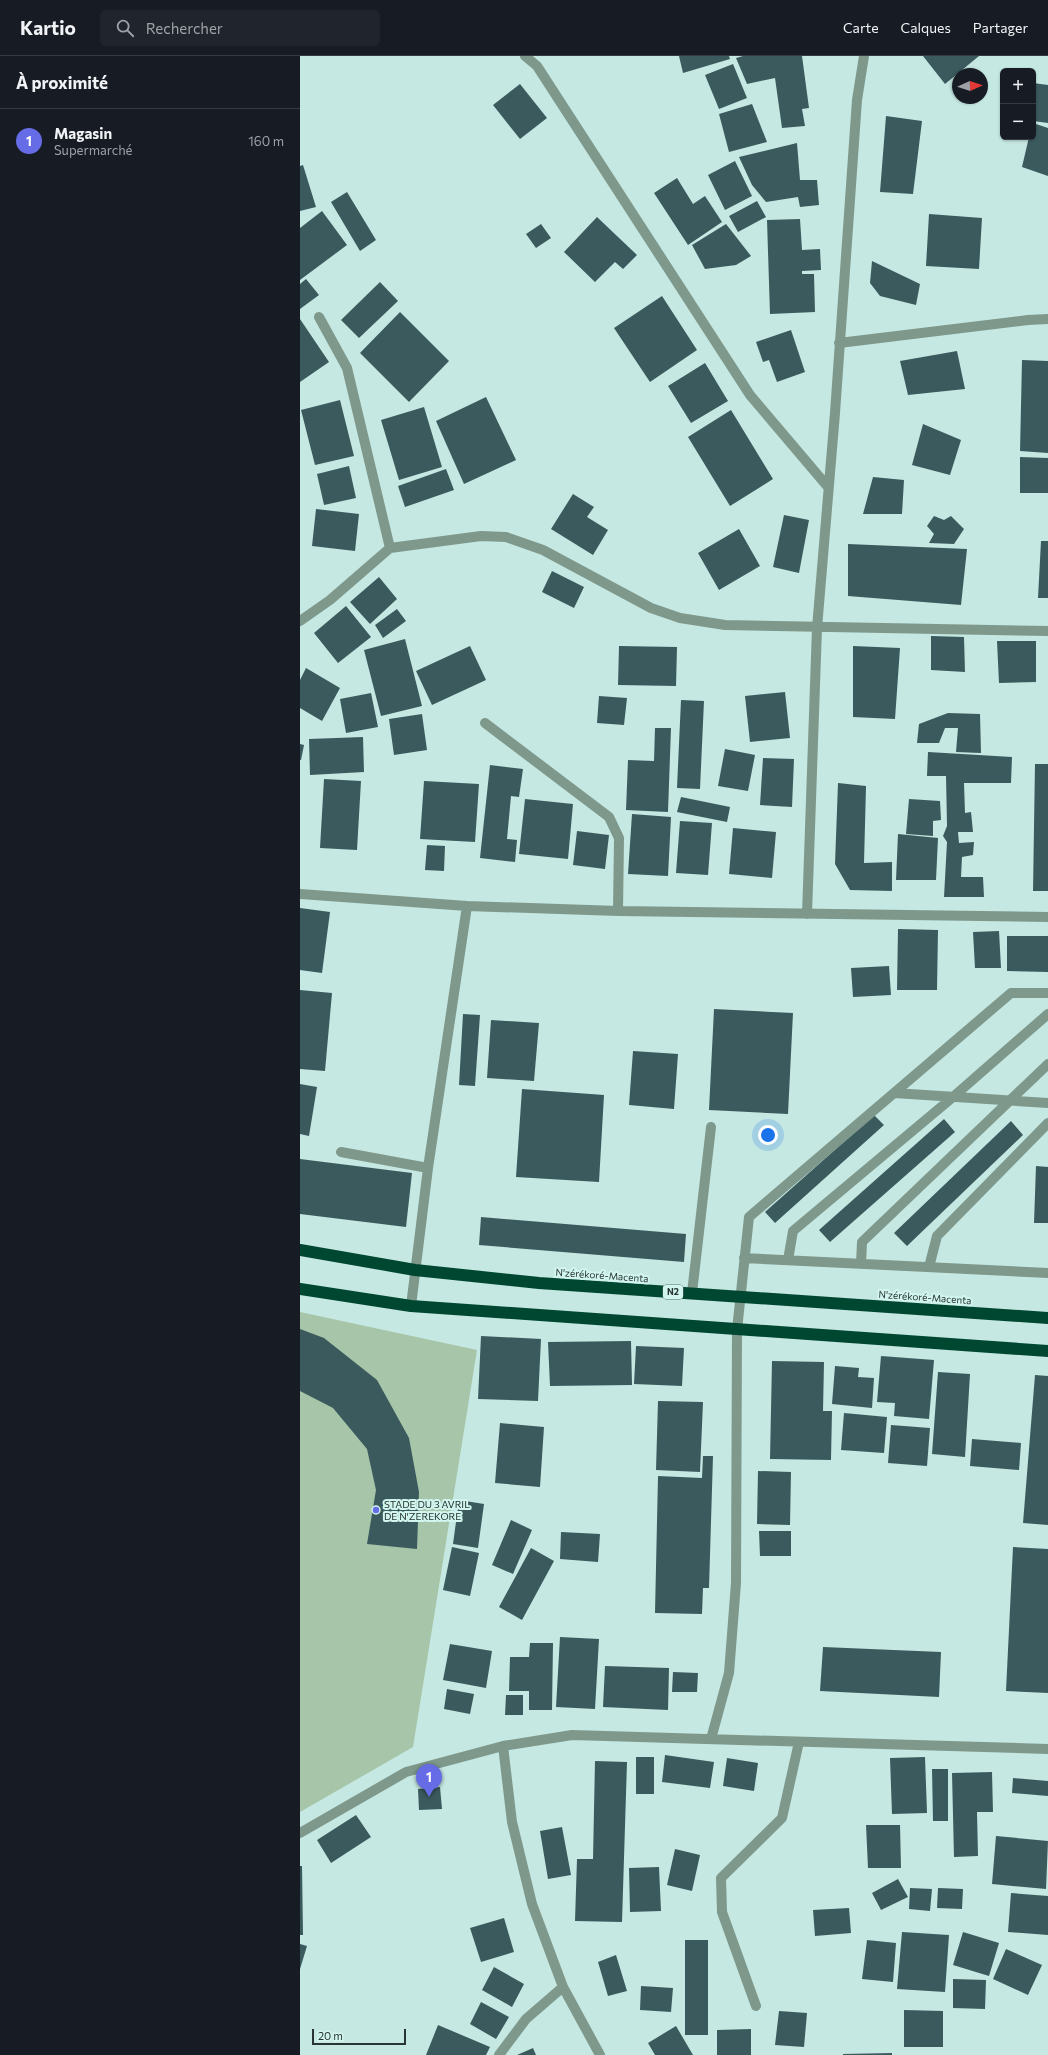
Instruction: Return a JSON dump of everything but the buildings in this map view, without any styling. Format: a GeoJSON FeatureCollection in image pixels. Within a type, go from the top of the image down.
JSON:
{"type":"FeatureCollection","features":[{"type":"Feature","properties":{"kind":"highway","name":"N'zérékoré-Macenta"},"geometry":{"type":"LineString","coordinates":[[300,1250],[416,1270],[539,1283],[1048,1318]]}},
{"type":"Feature","properties":{"kind":"highway"},"geometry":{"type":"LineString","coordinates":[[300,1289],[411,1306],[1048,1351]]}},
{"type":"Feature","properties":{"kind":"street"},"geometry":{"type":"LineString","coordinates":[[525,56],[537,66],[750,395],[828,487]]}},
{"type":"Feature","properties":{"kind":"street"},"geometry":{"type":"LineString","coordinates":[[807,914],[817,628],[857,100],[864,56]]}},
{"type":"Feature","properties":{"kind":"street"},"geometry":{"type":"LineString","coordinates":[[319,317],[347,368],[390,548]]}},
{"type":"Feature","properties":{"kind":"street"},"geometry":{"type":"LineString","coordinates":[[839,343],[1028,320],[1048,319]]}},
{"type":"Feature","properties":{"kind":"street"},"geometry":{"type":"LineString","coordinates":[[300,621],[330,600],[390,548],[481,536],[506,538],[543,550],[651,608],[680,618],[725,625],[817,628],[884,627],[1048,631]]}},
{"type":"Feature","properties":{"kind":"street"},"geometry":{"type":"LineString","coordinates":[[485,724],[609,817],[619,838],[618,911]]}},
{"type":"Feature","properties":{"kind":"street"},"geometry":{"type":"LineString","coordinates":[[300,894],[467,906],[618,911],[1048,917]]}},
{"type":"Feature","properties":{"kind":"street"},"geometry":{"type":"LineString","coordinates":[[411,1306],[428,1168],[467,906]]}},
{"type":"Feature","properties":{"kind":"street"},"geometry":{"type":"LineString","coordinates":[[711,1739],[729,1673],[736,1583],[737,1330],[749,1217],[1011,992],[1048,993]]}},
{"type":"Feature","properties":{"kind":"street"},"geometry":{"type":"LineString","coordinates":[[788,1260],[793,1231],[953,1097],[1048,1014]]}},
{"type":"Feature","properties":{"kind":"street"},"geometry":{"type":"LineString","coordinates":[[861,1264],[862,1242],[1048,1064]]}},
{"type":"Feature","properties":{"kind":"street"},"geometry":{"type":"LineString","coordinates":[[894,1093],[1048,1103]]}},
{"type":"Feature","properties":{"kind":"street"},"geometry":{"type":"LineString","coordinates":[[929,1267],[937,1236],[1048,1123]]}},
{"type":"Feature","properties":{"kind":"street"},"geometry":{"type":"LineString","coordinates":[[692,1293],[711,1127]]}},
{"type":"Feature","properties":{"kind":"street"},"geometry":{"type":"LineString","coordinates":[[340,1152],[428,1168]]}},
{"type":"Feature","properties":{"kind":"street"},"geometry":{"type":"LineString","coordinates":[[744,1258],[1048,1273]]}},
{"type":"Feature","properties":{"kind":"street"},"geometry":{"type":"LineString","coordinates":[[300,1833],[406,1772],[503,1746],[572,1735],[1048,1749]]}},
{"type":"Feature","properties":{"kind":"street"},"geometry":{"type":"LineString","coordinates":[[756,2006],[722,1912],[721,1878],[782,1818],[800,1742]]}},
{"type":"Feature","properties":{"kind":"street"},"geometry":{"type":"LineString","coordinates":[[503,1746],[512,1822],[532,1904],[563,1987],[600,2055]]}},
{"type":"Feature","properties":{"kind":"street"},"geometry":{"type":"LineString","coordinates":[[499,2055],[526,2019],[563,1987]]}},
{"type":"Feature","properties":{"kind":"green space","name":"STADE DU 3 AVRIL DE N'ZEREKORE"},"geometry":{"type":"Polygon","coordinates":[[[300,1312],[477,1350],[413,1747],[300,1812],[300,1312]]]}},
{"type":"Feature","properties":{"kind":"place","name":"STADE DU 3 AVRIL DE N'ZEREKORE"},"geometry":{"type":"Point","coordinates":[376,1510]}},
{"type":"Feature","properties":{"kind":"place","name":"Magasin"},"geometry":{"type":"Point","coordinates":[429,1797]}}]}
